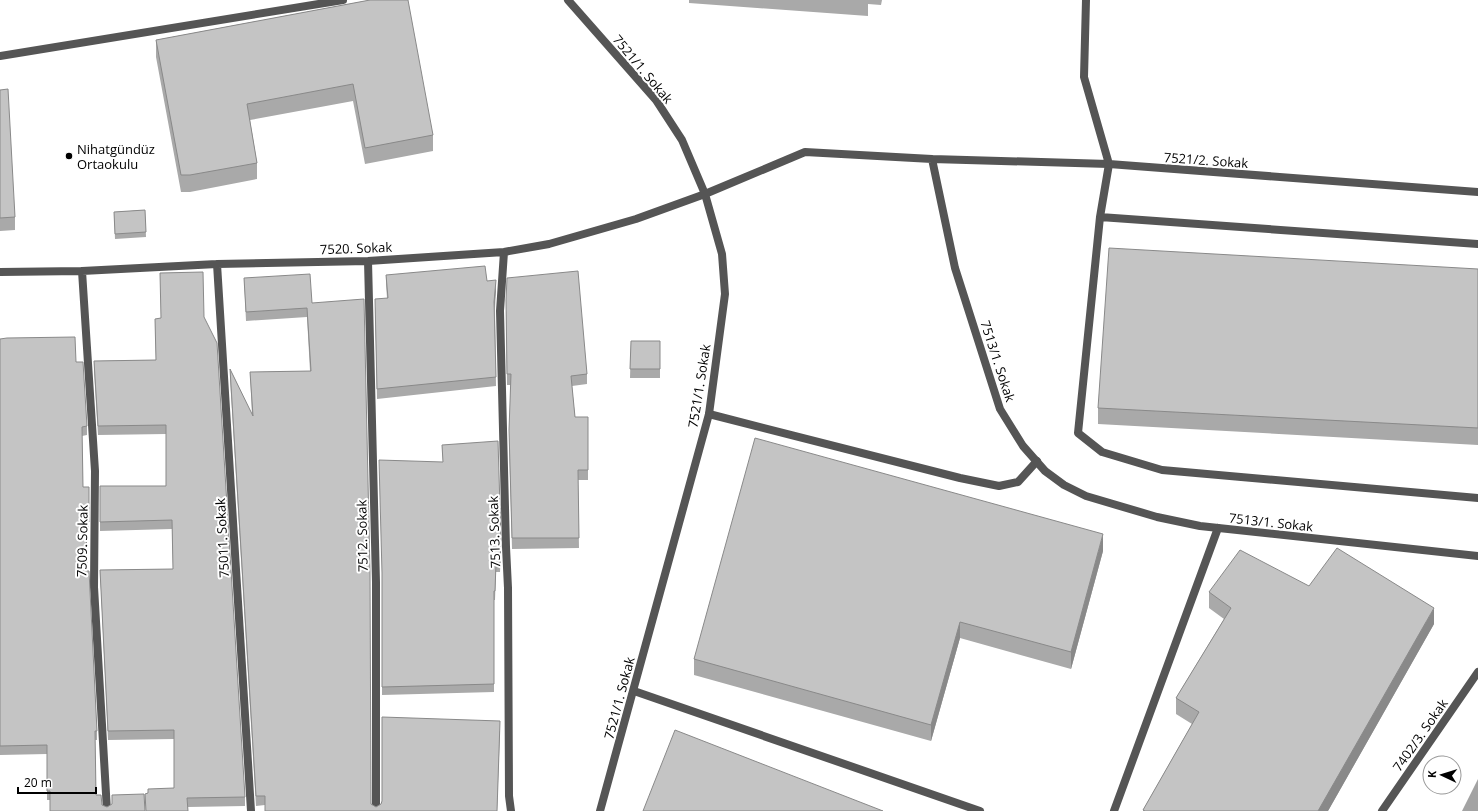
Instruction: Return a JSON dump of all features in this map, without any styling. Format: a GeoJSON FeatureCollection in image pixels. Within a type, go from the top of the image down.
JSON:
{"type":"FeatureCollection","features":[{"type":"Feature","properties":{"kind":"street"},"geometry":{"type":"LineString","coordinates":[[0,56],[343,0]]}},
{"type":"Feature","properties":{"kind":"street","name":"7521/1. Sokak"},"geometry":{"type":"LineString","coordinates":[[568,0],[656,100],[682,140],[705,194],[722,254],[725,294],[709,414],[600,811]]}},
{"type":"Feature","properties":{"kind":"street"},"geometry":{"type":"LineString","coordinates":[[1086,0],[1084,77],[1109,164],[1100,217],[1078,433],[1102,452],[1162,470],[1478,498]]}},
{"type":"Feature","properties":{"kind":"street"},"geometry":{"type":"LineString","coordinates":[[705,194],[805,152],[932,159]]}},
{"type":"Feature","properties":{"kind":"street","name":"7521/2. Sokak"},"geometry":{"type":"LineString","coordinates":[[932,159],[1109,164],[1478,192]]}},
{"type":"Feature","properties":{"kind":"street","name":"7513/1. Sokak"},"geometry":{"type":"LineString","coordinates":[[932,159],[955,268],[1000,409],[1023,446],[1045,471],[1064,485],[1086,496],[1157,517],[1200,526],[1478,556]]}},
{"type":"Feature","properties":{"kind":"street","name":"7520. Sokak"},"geometry":{"type":"LineString","coordinates":[[0,272],[82,271],[217,264],[368,261],[504,252],[549,244],[636,219],[705,194]]}},
{"type":"Feature","properties":{"kind":"street"},"geometry":{"type":"LineString","coordinates":[[1100,217],[1478,244]]}},
{"type":"Feature","properties":{"kind":"street","name":"7513. Sokak"},"geometry":{"type":"LineString","coordinates":[[504,252],[500,311],[508,588],[509,796],[511,811]]}},
{"type":"Feature","properties":{"kind":"street","name":"7512. Sokak"},"geometry":{"type":"LineString","coordinates":[[368,261],[376,582],[376,811]]}},
{"type":"Feature","properties":{"kind":"street","name":"75011. Sokak"},"geometry":{"type":"LineString","coordinates":[[217,264],[251,811]]}},
{"type":"Feature","properties":{"kind":"street","name":"7509. Sokak"},"geometry":{"type":"LineString","coordinates":[[82,271],[95,471],[94,587],[107,811]]}},
{"type":"Feature","properties":{"kind":"street"},"geometry":{"type":"LineString","coordinates":[[709,414],[960,478],[999,486],[1018,482],[1036,461]]}},
{"type":"Feature","properties":{"kind":"street"},"geometry":{"type":"LineString","coordinates":[[1114,811],[1218,528]]}},
{"type":"Feature","properties":{"kind":"street","name":"7402/3. Sokak"},"geometry":{"type":"LineString","coordinates":[[1382,811],[1478,672]]}},
{"type":"Feature","properties":{"kind":"street"},"geometry":{"type":"LineString","coordinates":[[634,691],[980,811]]}},
{"type":"Feature","properties":{"kind":"shaded area"},"geometry":{"type":"Polygon","coordinates":[[[1478,779],[1478,811],[1462,811],[1478,779]]]}},
{"type":"Feature","properties":{"kind":"building"},"geometry":{"type":"Polygon","coordinates":[[[370,0],[408,0],[433,135],[365,148],[353,84],[247,104],[257,163],[190,175],[181,175],[156,40],[370,0]]]}},
{"type":"Feature","properties":{"kind":"building"},"geometry":{"type":"Polygon","coordinates":[[[8,89],[15,217],[0,218],[0,90],[8,89]]]}},
{"type":"Feature","properties":{"kind":"building"},"geometry":{"type":"Polygon","coordinates":[[[145,210],[146,232],[115,234],[114,212],[145,210]]]}},
{"type":"Feature","properties":{"kind":"building"},"geometry":{"type":"Polygon","coordinates":[[[1109,248],[1478,269],[1478,428],[1098,408],[1109,248]]]}},
{"type":"Feature","properties":{"kind":"building"},"geometry":{"type":"Polygon","coordinates":[[[485,266],[487,281],[496,280],[494,302],[496,377],[377,389],[375,299],[388,298],[386,275],[485,266]]]}},
{"type":"Feature","properties":{"kind":"building"},"geometry":{"type":"Polygon","coordinates":[[[578,271],[587,374],[571,376],[575,417],[588,417],[588,470],[578,470],[579,538],[512,538],[509,430],[511,374],[507,374],[507,278],[578,271]]]}},
{"type":"Feature","properties":{"kind":"building"},"geometry":{"type":"Polygon","coordinates":[[[203,272],[204,317],[217,343],[245,797],[187,798],[188,811],[146,811],[145,794],[148,793],[148,789],[174,788],[174,730],[108,731],[100,570],[173,569],[172,520],[100,522],[100,486],[166,486],[166,425],[98,426],[94,361],[156,360],[155,319],[161,318],[160,273],[203,272]]]}},
{"type":"Feature","properties":{"kind":"building"},"geometry":{"type":"Polygon","coordinates":[[[310,274],[312,303],[364,299],[370,572],[371,804],[376,807],[381,804],[382,801],[382,717],[500,721],[497,811],[265,811],[265,796],[256,796],[230,369],[253,416],[250,372],[311,371],[307,308],[246,312],[244,278],[310,274]]]}},
{"type":"Feature","properties":{"kind":"building"},"geometry":{"type":"Polygon","coordinates":[[[75,337],[76,362],[83,362],[87,426],[82,427],[83,487],[89,487],[89,522],[86,522],[87,571],[89,571],[97,731],[95,731],[96,795],[101,795],[102,805],[107,807],[112,804],[112,795],[144,794],[145,811],[50,811],[50,791],[47,791],[47,745],[0,746],[0,339],[75,337]]]}},
{"type":"Feature","properties":{"kind":"building"},"geometry":{"type":"Polygon","coordinates":[[[631,341],[660,341],[660,369],[630,369],[631,341]]]}},
{"type":"Feature","properties":{"kind":"building"},"geometry":{"type":"Polygon","coordinates":[[[755,438],[1103,534],[1071,652],[960,622],[931,725],[694,659],[755,438]]]}},
{"type":"Feature","properties":{"kind":"building"},"geometry":{"type":"Polygon","coordinates":[[[498,441],[501,540],[500,563],[496,563],[494,591],[494,684],[382,687],[382,573],[379,460],[443,462],[442,445],[498,441]]]}},
{"type":"Feature","properties":{"kind":"building"},"geometry":{"type":"Polygon","coordinates":[[[1337,548],[1434,608],[1318,811],[1143,810],[1199,712],[1176,698],[1231,608],[1209,592],[1240,550],[1309,586],[1337,548]]]}},
{"type":"Feature","properties":{"kind":"building"},"geometry":{"type":"Polygon","coordinates":[[[675,730],[883,811],[643,811],[675,730]]]}},
{"type":"Feature","properties":{"kind":"place","name":"Nihatgündüz Ortaokulu"},"geometry":{"type":"Point","coordinates":[69,156]}}]}
